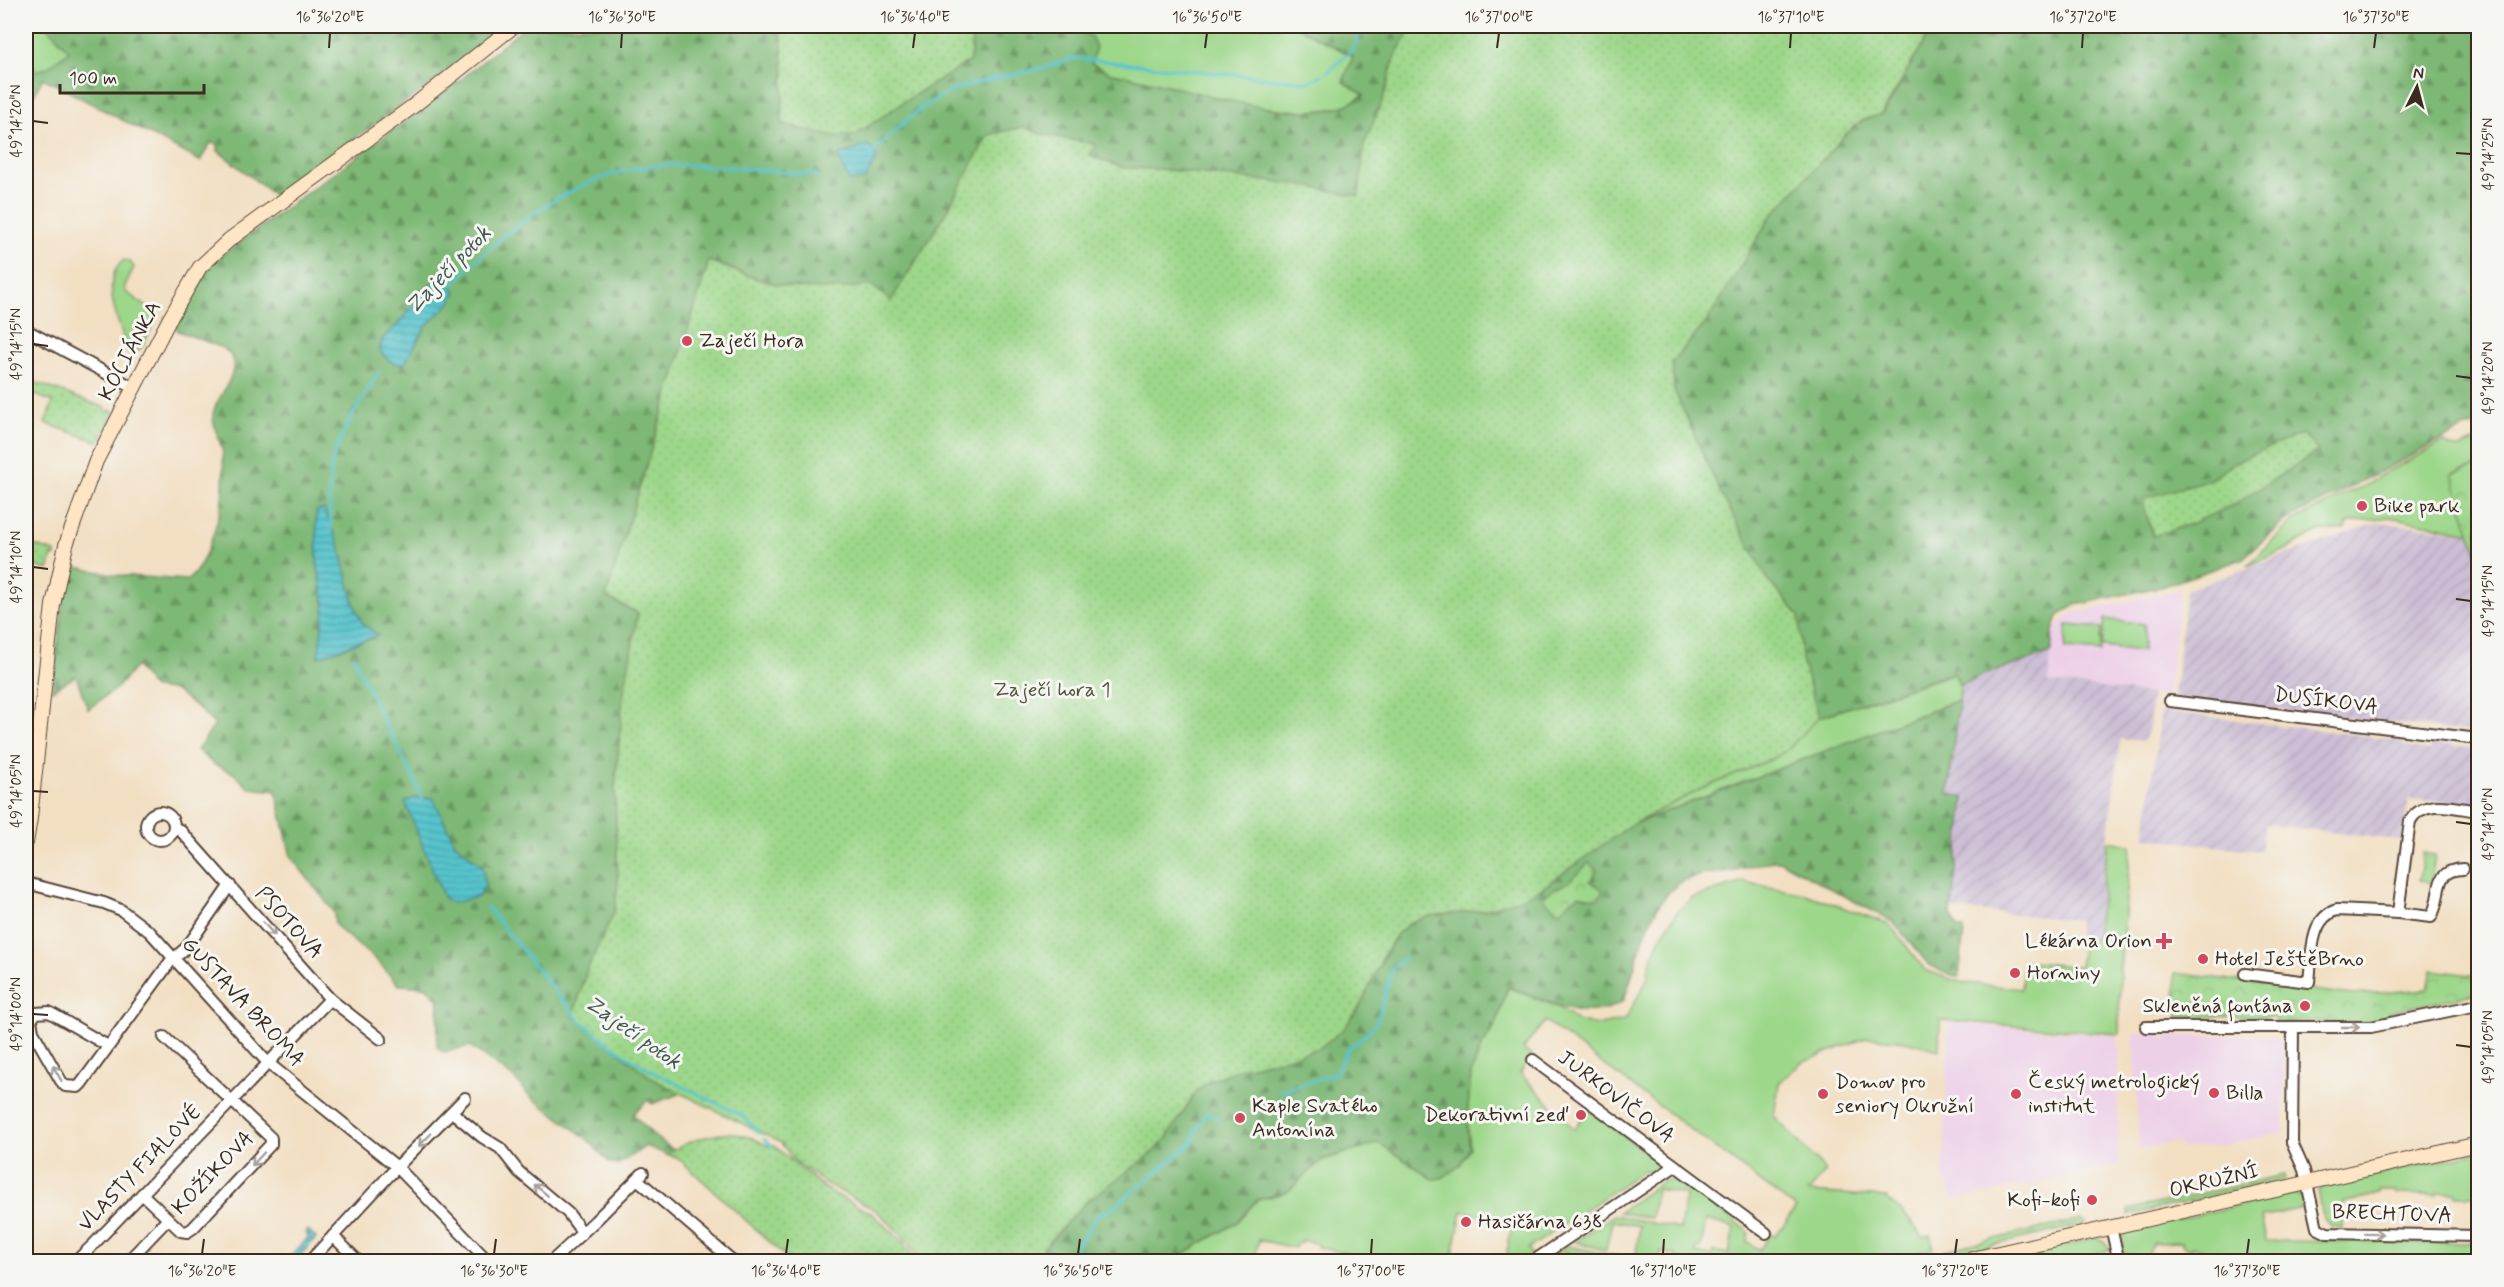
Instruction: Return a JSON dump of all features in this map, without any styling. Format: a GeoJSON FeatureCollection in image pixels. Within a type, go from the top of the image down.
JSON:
{"type":"FeatureCollection","features":[{"type":"Feature","properties":{"kind":"street","name":"KOCIÁNKA"},"geometry":{"type":"LineString","coordinates":[[26,843],[29,784],[58,571],[89,479],[134,388],[200,267],[213,252],[421,101],[514,26]]}},
{"type":"Feature","properties":{"kind":"street"},"geometry":{"type":"LineString","coordinates":[[26,330],[134,388]]}},
{"type":"Feature","properties":{"kind":"street","name":"DUSÍKOVA"},"geometry":{"type":"LineString","coordinates":[[2170,701],[2478,739]]}},
{"type":"Feature","properties":{"kind":"street"},"geometry":{"type":"LineString","coordinates":[[2398,913],[2410,821],[2415,813],[2432,806],[2478,812]]}},
{"type":"Feature","properties":{"kind":"street","name":"PSOTOVA"},"geometry":{"type":"LineString","coordinates":[[174,828],[180,830],[330,999],[381,1039]]}},
{"type":"Feature","properties":{"kind":"street"},"geometry":{"type":"LineString","coordinates":[[2245,974],[2309,982],[2316,926],[2329,912],[2337,910],[2431,917],[2437,907],[2441,878],[2444,873],[2463,869]]}},
{"type":"Feature","properties":{"kind":"street","name":"GUSTAVA BROMA"},"geometry":{"type":"LineString","coordinates":[[26,883],[88,897],[121,910],[150,932],[268,1063],[397,1167],[489,1262]]}},
{"type":"Feature","properties":{"kind":"street"},"geometry":{"type":"LineString","coordinates":[[108,1046],[49,1012],[39,1011],[31,1020],[33,1032],[65,1086],[74,1088],[81,1084],[175,958],[187,947],[230,885]]}},
{"type":"Feature","properties":{"kind":"street","name":"VLASTY FIALOVÉ"},"geometry":{"type":"LineString","coordinates":[[75,1262],[330,999]]}},
{"type":"Feature","properties":{"kind":"street"},"geometry":{"type":"LineString","coordinates":[[2146,1027],[2371,1027],[2478,1005]]}},
{"type":"Feature","properties":{"kind":"street","name":"BRECHTOVA"},"geometry":{"type":"LineString","coordinates":[[2293,1027],[2292,1143],[2304,1170],[2316,1228],[2327,1233],[2478,1236]]}},
{"type":"Feature","properties":{"kind":"street","name":"VLASTY FIALOVÉ"},"geometry":{"type":"LineString","coordinates":[[164,1036],[232,1101]]}},
{"type":"Feature","properties":{"kind":"street","name":"JURKOVIČOVA"},"geometry":{"type":"LineString","coordinates":[[1533,1060],[1766,1233]]}},
{"type":"Feature","properties":{"kind":"street"},"geometry":{"type":"LineString","coordinates":[[309,1262],[465,1098]]}},
{"type":"Feature","properties":{"kind":"street","name":"KOŽÍKOVA"},"geometry":{"type":"LineString","coordinates":[[142,1194],[181,1231],[187,1232],[193,1228],[271,1144],[271,1138],[232,1101]]}},
{"type":"Feature","properties":{"kind":"street"},"geometry":{"type":"LineString","coordinates":[[452,1112],[482,1137],[500,1148],[519,1172],[568,1213],[582,1232]]}},
{"type":"Feature","properties":{"kind":"street","name":"OKRUŽNÍ"},"geometry":{"type":"LineString","coordinates":[[1959,1262],[2478,1144]]}},
{"type":"Feature","properties":{"kind":"street","name":"JURKOVIČOVA"},"geometry":{"type":"LineString","coordinates":[[1532,1262],[1675,1166]]}},
{"type":"Feature","properties":{"kind":"street"},"geometry":{"type":"LineString","coordinates":[[551,1262],[640,1176],[734,1262]]}},
{"type":"Feature","properties":{"kind":"street","name":"KOŽÍKOVA"},"geometry":{"type":"LineString","coordinates":[[127,1262],[168,1219]]}},
{"type":"Feature","properties":{"kind":"street"},"geometry":{"type":"LineString","coordinates":[[2111,1227],[2119,1262]]}},
{"type":"Feature","properties":{"kind":"street"},"geometry":{"type":"LineString","coordinates":[[333,1236],[359,1262]]}},
{"type":"Feature","properties":{"kind":"shaded area"},"geometry":{"type":"Polygon","coordinates":[[[2378,522],[2471,533],[2478,557],[2478,733],[2174,697],[2186,590],[2378,522]]]}},
{"type":"Feature","properties":{"kind":"shaded area"},"geometry":{"type":"Polygon","coordinates":[[[2180,590],[2168,696],[2047,682],[2053,631],[2070,614],[2180,590]]]}},
{"type":"Feature","properties":{"kind":"shaded area"},"geometry":{"type":"Polygon","coordinates":[[[2051,653],[2048,682],[2152,694],[2149,728],[2144,741],[2120,739],[2095,937],[2077,935],[2079,920],[1952,909],[1964,797],[1948,794],[1960,686],[1983,675],[2051,653]]]}},
{"type":"Feature","properties":{"kind":"shaded area"},"geometry":{"type":"Polygon","coordinates":[[[2161,711],[2400,740],[2404,746],[2430,751],[2431,743],[2478,749],[2478,805],[2408,799],[2403,841],[2265,824],[2261,851],[2145,838],[2161,711]]]}},
{"type":"Feature","properties":{"kind":"shaded area","name":"Český metrologický institut"},"geometry":{"type":"Polygon","coordinates":[[[1949,1023],[2118,1036],[2119,1165],[1954,1200],[1943,1175],[1949,1023]]]}},
{"type":"Feature","properties":{"kind":"shaded area"},"geometry":{"type":"Polygon","coordinates":[[[2134,1033],[2164,1033],[2164,1040],[2171,1036],[2271,1036],[2279,1039],[2284,1051],[2284,1132],[2231,1144],[2180,1149],[2178,1142],[2139,1149],[2134,1033]]]}},
{"type":"Feature","properties":{"kind":"green space"},"geometry":{"type":"Polygon","coordinates":[[[26,26],[47,26],[70,51],[48,68],[36,71],[26,65],[26,26]]]}},
{"type":"Feature","properties":{"kind":"green space"},"geometry":{"type":"Polygon","coordinates":[[[47,26],[315,26],[388,35],[398,26],[503,26],[449,71],[275,196],[217,150],[219,147],[211,142],[200,161],[43,78],[26,110],[26,65],[36,71],[47,68],[69,51],[47,26]]]}},
{"type":"Feature","properties":{"kind":"green space"},"geometry":{"type":"Polygon","coordinates":[[[525,26],[770,26],[781,35],[784,73],[849,136],[857,134],[970,61],[973,26],[1081,26],[1082,33],[1091,36],[1096,47],[1091,63],[1110,73],[1260,107],[1290,111],[1319,111],[1344,106],[1364,95],[1343,82],[1353,56],[1295,26],[1413,26],[1395,56],[1383,100],[1365,144],[1359,197],[1294,184],[1158,169],[1124,168],[1090,156],[1095,144],[1040,134],[1024,127],[988,135],[947,211],[891,302],[871,285],[830,289],[787,286],[754,278],[709,261],[606,597],[638,613],[623,698],[615,789],[618,882],[615,910],[588,968],[573,1016],[656,1081],[682,1093],[652,1104],[648,1100],[633,1114],[655,1137],[674,1150],[667,1155],[646,1146],[619,1164],[610,1163],[586,1138],[528,1095],[515,1079],[470,1046],[443,1052],[437,1047],[439,1001],[427,987],[399,985],[376,960],[335,924],[334,912],[291,857],[276,791],[249,788],[233,773],[215,765],[197,750],[215,725],[199,709],[174,690],[153,688],[136,666],[117,688],[88,709],[76,676],[52,690],[66,577],[72,566],[114,575],[187,580],[198,569],[211,541],[223,493],[222,450],[213,414],[229,381],[233,363],[230,355],[223,348],[178,331],[176,327],[210,266],[456,84],[525,26]]]}},
{"type":"Feature","properties":{"kind":"green space"},"geometry":{"type":"Polygon","coordinates":[[[770,26],[973,26],[970,61],[857,134],[828,135],[782,123],[784,73],[781,35],[770,26]]]}},
{"type":"Feature","properties":{"kind":"green space"},"geometry":{"type":"Polygon","coordinates":[[[1081,26],[1295,26],[1353,56],[1364,95],[1344,106],[1319,111],[1290,111],[1260,107],[1110,73],[1091,63],[1081,26]]]}},
{"type":"Feature","properties":{"kind":"green space","name":"Zaječí hora 1"},"geometry":{"type":"Polygon","coordinates":[[[1413,26],[1933,26],[1882,114],[1863,120],[1846,134],[1771,216],[1708,320],[1672,362],[1674,390],[1721,494],[1768,580],[1799,616],[1802,661],[1819,717],[1787,750],[1774,758],[1701,789],[1631,825],[1545,886],[1523,898],[1484,910],[1429,916],[1411,922],[1397,934],[1385,953],[1360,1006],[1344,1029],[1319,1048],[1242,1068],[1209,1081],[1195,1093],[1166,1139],[1150,1155],[1087,1201],[1031,1261],[921,1261],[904,1237],[876,1210],[827,1184],[796,1162],[780,1142],[656,1081],[573,1016],[588,968],[615,910],[618,882],[615,789],[623,698],[638,613],[606,597],[709,261],[755,278],[787,286],[830,289],[871,285],[891,301],[947,211],[988,135],[1024,127],[1040,134],[1095,144],[1090,156],[1124,168],[1158,169],[1294,184],[1359,196],[1364,144],[1383,100],[1395,56],[1413,26]]]}},
{"type":"Feature","properties":{"kind":"green space"},"geometry":{"type":"Polygon","coordinates":[[[1933,26],[2478,26],[2478,425],[2465,428],[2286,520],[2242,559],[2164,586],[2075,605],[2058,616],[2053,631],[2051,653],[1983,675],[1960,686],[1954,673],[1819,717],[1802,661],[1799,616],[1768,580],[1721,494],[1674,390],[1672,362],[1708,320],[1770,216],[1846,134],[1863,120],[1883,114],[1933,26]],[[2243,458],[2211,479],[2143,499],[2152,535],[2193,523],[2243,458]]]}},
{"type":"Feature","properties":{"kind":"green space"},"geometry":{"type":"Polygon","coordinates":[[[124,260],[130,262],[134,267],[125,291],[158,315],[143,346],[133,355],[128,352],[113,304],[112,280],[116,269],[124,260]]]}},
{"type":"Feature","properties":{"kind":"green space"},"geometry":{"type":"Polygon","coordinates":[[[26,379],[106,408],[104,411],[107,413],[109,410],[114,411],[99,442],[45,423],[53,402],[26,391],[26,379]]]}},
{"type":"Feature","properties":{"kind":"green space"},"geometry":{"type":"Polygon","coordinates":[[[2477,431],[2478,466],[2452,474],[2471,533],[2390,517],[2349,522],[2344,529],[2318,532],[2285,550],[2247,566],[2293,521],[2365,486],[2381,475],[2444,442],[2456,448],[2468,445],[2477,440],[2477,431]]]}},
{"type":"Feature","properties":{"kind":"green space"},"geometry":{"type":"Polygon","coordinates":[[[2302,434],[2318,451],[2237,503],[2193,523],[2153,536],[2142,499],[2211,479],[2243,458],[2302,434]]]}},
{"type":"Feature","properties":{"kind":"green space"},"geometry":{"type":"Polygon","coordinates":[[[2478,466],[2478,557],[2452,474],[2478,466]]]}},
{"type":"Feature","properties":{"kind":"green space"},"geometry":{"type":"Polygon","coordinates":[[[26,543],[55,552],[55,557],[52,556],[48,570],[26,563],[26,543]]]}},
{"type":"Feature","properties":{"kind":"green space"},"geometry":{"type":"Polygon","coordinates":[[[2105,619],[2145,624],[2142,651],[2102,647],[2105,619]]]}},
{"type":"Feature","properties":{"kind":"green space"},"geometry":{"type":"Polygon","coordinates":[[[2067,625],[2102,628],[2100,652],[2065,649],[2067,625]]]}},
{"type":"Feature","properties":{"kind":"green space"},"geometry":{"type":"Polygon","coordinates":[[[1955,673],[1960,686],[1959,700],[1631,825],[1701,789],[1774,758],[1787,750],[1819,717],[1955,673]]]}},
{"type":"Feature","properties":{"kind":"green space"},"geometry":{"type":"Polygon","coordinates":[[[1959,700],[1948,794],[1964,797],[1951,915],[1958,928],[1964,929],[1959,977],[1928,964],[1893,922],[1780,861],[1691,878],[1672,889],[1662,901],[1653,916],[1639,951],[1624,1000],[1611,1008],[1582,1011],[1566,1008],[1508,987],[1496,1024],[1480,1049],[1471,1074],[1467,1118],[1470,1148],[1459,1166],[1442,1178],[1433,1179],[1379,1143],[1322,1160],[1287,1192],[1257,1200],[1236,1223],[1174,1261],[1031,1262],[1087,1201],[1150,1155],[1166,1139],[1195,1093],[1209,1081],[1242,1068],[1291,1057],[1344,1029],[1397,934],[1411,922],[1429,916],[1484,910],[1545,886],[1631,825],[1959,700]]]}},
{"type":"Feature","properties":{"kind":"green space"},"geometry":{"type":"Polygon","coordinates":[[[2108,841],[2131,845],[2120,969],[2119,1034],[1940,1020],[1939,1050],[1905,1041],[1868,1037],[1801,1063],[1779,1083],[1774,1116],[1826,1171],[1808,1192],[1887,1197],[1886,1199],[1904,1213],[1923,1237],[1930,1235],[1934,1248],[1877,1262],[1688,1262],[1676,1258],[1676,1255],[1661,1252],[1659,1261],[1595,1261],[1595,1258],[1567,1252],[1565,1261],[1546,1261],[1568,1246],[1635,1260],[1640,1226],[1612,1221],[1606,1250],[1575,1242],[1614,1215],[1680,1229],[1686,1195],[1657,1189],[1651,1218],[1619,1212],[1665,1180],[1685,1184],[1749,1232],[1747,1241],[1759,1250],[1771,1234],[1775,1237],[1796,1208],[1545,1021],[1523,1049],[1532,1056],[1520,1073],[1574,1129],[1588,1109],[1652,1157],[1656,1165],[1653,1172],[1648,1175],[1644,1170],[1528,1249],[1532,1255],[1518,1261],[1508,1258],[1507,1251],[1513,1222],[1462,1211],[1453,1254],[1461,1256],[1460,1261],[1395,1261],[1378,1257],[1377,1260],[1317,1247],[1318,1244],[1302,1240],[1295,1248],[1259,1240],[1254,1261],[1174,1262],[1186,1252],[1236,1223],[1257,1200],[1287,1192],[1322,1160],[1379,1143],[1433,1179],[1442,1178],[1459,1166],[1470,1148],[1467,1118],[1471,1074],[1480,1049],[1496,1024],[1508,987],[1560,1008],[1579,1022],[1600,1025],[1625,1020],[1647,980],[1650,963],[1662,935],[1678,911],[1692,898],[1743,882],[1805,894],[1889,924],[1925,970],[1959,982],[2021,989],[2024,961],[2079,967],[2083,939],[2096,939],[2108,841]],[[1706,1220],[1701,1247],[1697,1247],[1696,1253],[1712,1256],[1713,1251],[1729,1254],[1734,1228],[1706,1220]]]}},
{"type":"Feature","properties":{"kind":"green space"},"geometry":{"type":"Polygon","coordinates":[[[2423,853],[2435,855],[2431,883],[2419,881],[2423,853]]]}},
{"type":"Feature","properties":{"kind":"green space"},"geometry":{"type":"Polygon","coordinates":[[[1589,863],[1597,871],[1590,881],[1603,890],[1598,899],[1579,895],[1559,911],[1542,898],[1566,884],[1589,863]]]}},
{"type":"Feature","properties":{"kind":"green space"},"geometry":{"type":"Polygon","coordinates":[[[2432,970],[2478,976],[2478,993],[2388,1012],[2388,1018],[2366,1022],[2276,1022],[2275,1016],[2178,1017],[2175,973],[2353,995],[2428,989],[2432,970]]]}},
{"type":"Feature","properties":{"kind":"green space"},"geometry":{"type":"Polygon","coordinates":[[[732,1133],[752,1138],[770,1147],[773,1145],[827,1190],[873,1214],[903,1242],[916,1261],[790,1261],[677,1157],[667,1155],[698,1139],[732,1133]]]}},
{"type":"Feature","properties":{"kind":"green space"},"geometry":{"type":"Polygon","coordinates":[[[2478,1152],[2478,1196],[2456,1196],[2455,1192],[2437,1192],[2436,1195],[2396,1194],[2396,1191],[2379,1191],[2379,1194],[2343,1203],[2342,1228],[2330,1226],[2323,1217],[2318,1191],[2323,1187],[2478,1152]]]}},
{"type":"Feature","properties":{"kind":"green space"},"geometry":{"type":"Polygon","coordinates":[[[2284,1175],[2285,1180],[2129,1215],[2128,1210],[2284,1175]]]}},
{"type":"Feature","properties":{"kind":"green space"},"geometry":{"type":"Polygon","coordinates":[[[2291,1194],[2300,1195],[2307,1207],[2261,1217],[2266,1241],[2478,1243],[2478,1261],[2223,1261],[2192,1246],[2191,1249],[2183,1246],[2181,1242],[2153,1243],[2146,1261],[2133,1261],[2123,1250],[2122,1234],[2126,1231],[2291,1194]]]}},
{"type":"Feature","properties":{"kind":"green space"},"geometry":{"type":"Polygon","coordinates":[[[2080,1220],[2085,1224],[1951,1255],[1944,1250],[2080,1220]]]}},
{"type":"Feature","properties":{"kind":"green space"},"geometry":{"type":"Polygon","coordinates":[[[2095,1238],[2105,1241],[2110,1250],[2073,1259],[2073,1261],[1987,1262],[2095,1238]]]}},
{"type":"Feature","properties":{"kind":"water"},"geometry":{"type":"Polygon","coordinates":[[[868,145],[877,157],[865,180],[849,181],[838,156],[868,145]]]}},
{"type":"Feature","properties":{"kind":"water"},"geometry":{"type":"Polygon","coordinates":[[[444,282],[454,288],[455,293],[451,302],[426,326],[405,363],[397,364],[390,361],[380,350],[382,339],[431,285],[444,282]]]}},
{"type":"Feature","properties":{"kind":"water"},"geometry":{"type":"Polygon","coordinates":[[[324,509],[340,547],[354,604],[363,624],[378,635],[318,657],[325,605],[317,561],[316,511],[324,509]]]}},
{"type":"Feature","properties":{"kind":"water"},"geometry":{"type":"Polygon","coordinates":[[[414,798],[433,798],[455,843],[483,867],[485,886],[478,897],[452,903],[444,898],[405,802],[414,798]]]}},
{"type":"Feature","properties":{"kind":"water"},"geometry":{"type":"Polygon","coordinates":[[[308,1230],[316,1238],[295,1261],[286,1261],[309,1237],[305,1233],[308,1230]]]}},
{"type":"Feature","properties":{"kind":"waterway"},"geometry":{"type":"LineString","coordinates":[[1359,26],[1360,32]]}},
{"type":"Feature","properties":{"kind":"waterway"},"geometry":{"type":"LineString","coordinates":[[1328,72],[1351,51],[1359,37]]}},
{"type":"Feature","properties":{"kind":"waterway"},"geometry":{"type":"LineString","coordinates":[[871,154],[904,122],[941,96],[969,85],[1047,67],[1073,58],[1307,82],[1322,75]]}},
{"type":"Feature","properties":{"kind":"waterway","name":"Zaječí potok"},"geometry":{"type":"LineString","coordinates":[[450,287],[496,242],[522,222],[577,188],[607,176],[639,168],[671,165],[817,175]]}},
{"type":"Feature","properties":{"kind":"waterway","name":"Zaječí potok"},"geometry":{"type":"LineString","coordinates":[[331,529],[329,485],[333,459],[347,425],[379,372]]}},
{"type":"Feature","properties":{"kind":"waterway","name":"Zaječí potok"},"geometry":{"type":"LineString","coordinates":[[354,656],[423,800]]}},
{"type":"Feature","properties":{"kind":"waterway","name":"Zaječí potok"},"geometry":{"type":"LineString","coordinates":[[487,907],[577,1018],[610,1045],[651,1071],[741,1115],[759,1133]]}},
{"type":"Feature","properties":{"kind":"waterway"},"geometry":{"type":"LineString","coordinates":[[1278,1092],[1335,1074],[1348,1048],[1361,1039],[1377,1022],[1392,969],[1405,957]]}},
{"type":"Feature","properties":{"kind":"waterway"},"geometry":{"type":"LineString","coordinates":[[1065,1262],[1098,1215],[1110,1210],[1192,1143],[1197,1128],[1207,1112],[1217,1118]]}},
{"type":"Feature","properties":{"kind":"waterway","name":"Zaječí potok"},"geometry":{"type":"LineString","coordinates":[[764,1139],[771,1146]]}},
{"type":"Feature","properties":{"kind":"place","name":"Zaječí Hora"},"geometry":{"type":"Point","coordinates":[687,341]}},
{"type":"Feature","properties":{"kind":"place","name":"Bike park"},"geometry":{"type":"Point","coordinates":[2362,506]}},
{"type":"Feature","properties":{"kind":"place","name":"Lékárna Orion"},"geometry":{"type":"Point","coordinates":[2164,941]}},
{"type":"Feature","properties":{"kind":"place","name":"Hotel JeštěBrno"},"geometry":{"type":"Point","coordinates":[2203,959]}},
{"type":"Feature","properties":{"kind":"place","name":"Horniny"},"geometry":{"type":"Point","coordinates":[2015,973]}},
{"type":"Feature","properties":{"kind":"place","name":"Skleněná fontána"},"geometry":{"type":"Point","coordinates":[2305,1006]}},
{"type":"Feature","properties":{"kind":"place","name":"Billa"},"geometry":{"type":"Point","coordinates":[2214,1093]}},
{"type":"Feature","properties":{"kind":"place","name":"Domov pro seniory Okružní"},"geometry":{"type":"Point","coordinates":[1823,1094]}},
{"type":"Feature","properties":{"kind":"place","name":"Český metrologický institut"},"geometry":{"type":"Point","coordinates":[2016,1094]}},
{"type":"Feature","properties":{"kind":"place","name":"Dekorativní zeď"},"geometry":{"type":"Point","coordinates":[1581,1115]}},
{"type":"Feature","properties":{"kind":"place","name":"Kaple Svatého Antonína"},"geometry":{"type":"Point","coordinates":[1240,1118]}},
{"type":"Feature","properties":{"kind":"place","name":"Kofi-kofi"},"geometry":{"type":"Point","coordinates":[2092,1200]}},
{"type":"Feature","properties":{"kind":"place","name":"Hasičárna 638"},"geometry":{"type":"Point","coordinates":[1466,1222]}}]}
